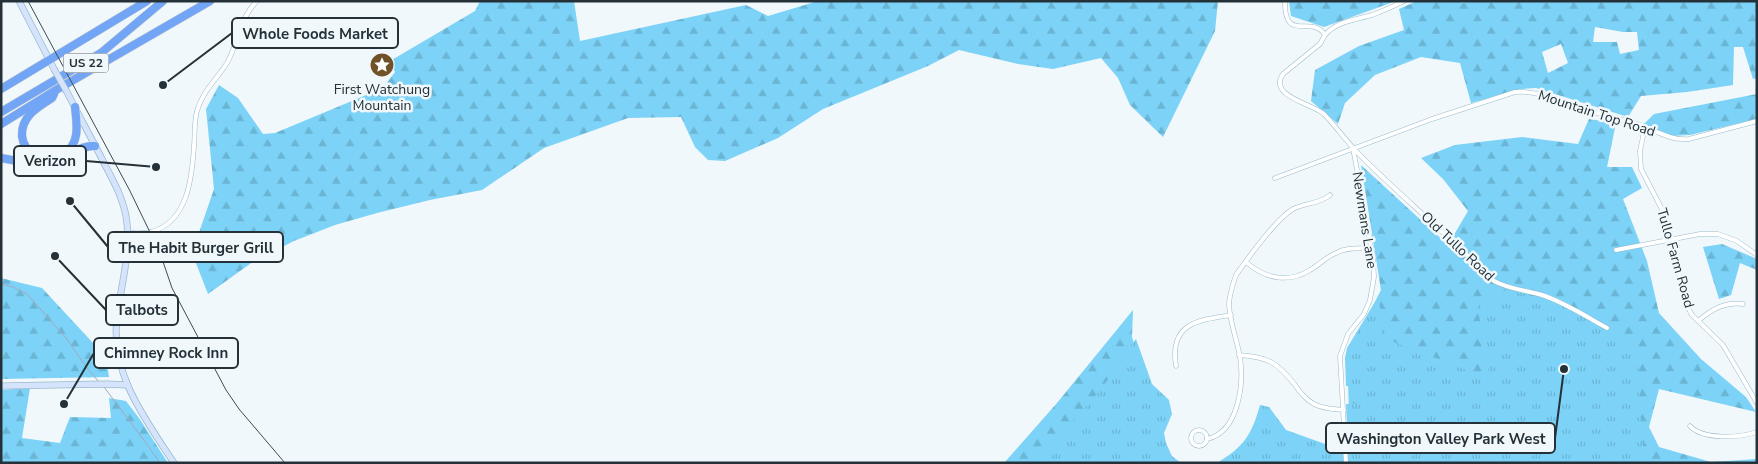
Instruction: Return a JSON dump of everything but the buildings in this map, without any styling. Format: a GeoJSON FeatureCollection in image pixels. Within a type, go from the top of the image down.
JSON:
{"type":"FeatureCollection","features":[{"type":"Feature","properties":{"kind":"highway"},"geometry":{"type":"LineString","coordinates":[[1,89],[147,1]]}},
{"type":"Feature","properties":{"kind":"highway","name":"US 22"},"geometry":{"type":"LineString","coordinates":[[1,112],[101,54],[163,1]]}},
{"type":"Feature","properties":{"kind":"highway","name":"US 22"},"geometry":{"type":"LineString","coordinates":[[1,124],[210,1]]}},
{"type":"Feature","properties":{"kind":"highway"},"geometry":{"type":"LineString","coordinates":[[56,90],[52,98],[28,117],[23,124],[22,132],[25,146],[35,157],[49,161],[87,145],[95,146]]}},
{"type":"Feature","properties":{"kind":"highway"},"geometry":{"type":"LineString","coordinates":[[59,158],[68,151],[76,137],[74,107]]}},
{"type":"Feature","properties":{"kind":"highway"},"geometry":{"type":"LineString","coordinates":[[1,158],[51,167],[65,162],[95,146]]}},
{"type":"Feature","properties":{"kind":"street"},"geometry":{"type":"LineString","coordinates":[[19,1],[122,198],[128,233],[127,256],[116,334],[119,362],[127,385],[174,463]]}},
{"type":"Feature","properties":{"kind":"street"},"geometry":{"type":"LineString","coordinates":[[128,233],[150,232],[160,228],[170,222],[181,207],[191,178],[196,119],[200,104],[209,87],[227,63],[243,20],[257,1]]}},
{"type":"Feature","properties":{"kind":"street"},"geometry":{"type":"LineString","coordinates":[[1285,1],[1284,16],[1288,21],[1298,27],[1322,30],[1326,35],[1334,27],[1379,12],[1404,1]]}},
{"type":"Feature","properties":{"kind":"street","name":"Old Tullo Road"},"geometry":{"type":"LineString","coordinates":[[1326,35],[1320,44],[1283,74],[1280,79],[1279,83],[1290,97],[1320,110],[1353,148],[1494,280],[1507,287],[1548,297],[1607,328]]}},
{"type":"Feature","properties":{"kind":"street","name":"Mountain Top Road"},"geometry":{"type":"LineString","coordinates":[[1275,178],[1438,117],[1506,95],[1524,92],[1540,94],[1682,140],[1757,121]]}},
{"type":"Feature","properties":{"kind":"street","name":"Tullo Farm Road"},"geometry":{"type":"LineString","coordinates":[[1645,127],[1640,151],[1642,169],[1663,211],[1672,240],[1686,304],[1692,315],[1723,345],[1757,402]]}},
{"type":"Feature","properties":{"kind":"street","name":"Newmans Lane"},"geometry":{"type":"LineString","coordinates":[[1346,463],[1340,356],[1348,334],[1364,314],[1373,290],[1374,270],[1353,148]]}},
{"type":"Feature","properties":{"kind":"street"},"geometry":{"type":"LineString","coordinates":[[1207,439],[1213,438],[1222,432],[1232,418],[1241,384],[1240,354],[1229,306],[1236,275],[1282,218],[1290,211],[1302,205],[1325,199],[1330,195]]}},
{"type":"Feature","properties":{"kind":"street"},"geometry":{"type":"LineString","coordinates":[[1616,250],[1700,234],[1718,234],[1737,241],[1757,255]]}},
{"type":"Feature","properties":{"kind":"street"},"geometry":{"type":"LineString","coordinates":[[1246,262],[1255,270],[1268,276],[1292,278],[1309,271],[1324,259],[1341,251],[1371,248]]}},
{"type":"Feature","properties":{"kind":"street"},"geometry":{"type":"LineString","coordinates":[[1698,321],[1709,311],[1721,306],[1731,303],[1743,304]]}},
{"type":"Feature","properties":{"kind":"street"},"geometry":{"type":"LineString","coordinates":[[1176,366],[1175,345],[1181,332],[1192,323],[1200,320],[1231,315]]}},
{"type":"Feature","properties":{"kind":"street"},"geometry":{"type":"LineString","coordinates":[[1240,354],[1270,360],[1284,372],[1308,400],[1322,408],[1344,410]]}},
{"type":"Feature","properties":{"kind":"street"},"geometry":{"type":"LineString","coordinates":[[1,386],[127,385]]}},
{"type":"Feature","properties":{"kind":"street"},"geometry":{"type":"LineString","coordinates":[[1690,426],[1696,431],[1722,436],[1740,436],[1757,432]]}},
{"type":"Feature","properties":{"kind":"street"},"geometry":{"type":"LineString","coordinates":[[1199,430],[1206,434],[1207,439],[1205,444],[1200,446],[1193,443],[1191,438],[1194,432],[1199,430]]}},
{"type":"Feature","properties":{"kind":"green space"},"geometry":{"type":"Polygon","coordinates":[[[480,1],[574,1],[580,41],[746,5],[768,16],[818,1],[1218,1],[1215,31],[1163,137],[1130,105],[1118,78],[1101,58],[1053,69],[1018,64],[959,50],[928,66],[823,109],[778,138],[725,161],[708,160],[695,147],[681,117],[628,118],[544,148],[482,190],[377,213],[335,225],[294,241],[254,261],[208,294],[192,253],[214,189],[206,109],[219,85],[238,98],[263,134],[275,133],[383,88],[395,72],[390,61],[475,11],[480,1]]]}},
{"type":"Feature","properties":{"kind":"green space"},"geometry":{"type":"Polygon","coordinates":[[[1289,1],[1396,1],[1324,27],[1291,16],[1289,1]]]}},
{"type":"Feature","properties":{"kind":"green space"},"geometry":{"type":"Polygon","coordinates":[[[1417,1],[1462,1],[1462,3],[1470,1],[1757,1],[1757,78],[1753,79],[1743,47],[1734,47],[1733,85],[1641,96],[1628,117],[1536,88],[1521,89],[1471,103],[1460,63],[1421,57],[1375,75],[1345,103],[1338,124],[1311,101],[1315,70],[1359,46],[1404,30],[1399,9],[1417,1]],[[1595,27],[1593,42],[1617,42],[1620,54],[1639,50],[1637,32],[1623,32],[1595,27]],[[1561,44],[1542,52],[1548,73],[1568,63],[1561,44]]]}},
{"type":"Feature","properties":{"kind":"green space"},"geometry":{"type":"Polygon","coordinates":[[[1757,94],[1757,119],[1690,135],[1670,136],[1644,124],[1654,114],[1757,94]]]}},
{"type":"Feature","properties":{"kind":"green space"},"geometry":{"type":"Polygon","coordinates":[[[1589,119],[1616,123],[1607,167],[1632,167],[1642,188],[1623,199],[1647,261],[1659,313],[1701,359],[1746,397],[1756,412],[1659,389],[1649,427],[1659,447],[1711,462],[1757,459],[1757,463],[1351,463],[1347,357],[1381,290],[1361,165],[1448,245],[1468,211],[1443,179],[1421,158],[1455,145],[1522,137],[1578,144],[1589,119]]]}},
{"type":"Feature","properties":{"kind":"green space"},"geometry":{"type":"Polygon","coordinates":[[[1722,244],[1757,259],[1757,270],[1740,263],[1731,295],[1719,299],[1703,247],[1722,244]]]}},
{"type":"Feature","properties":{"kind":"green space"},"geometry":{"type":"Polygon","coordinates":[[[1,278],[42,288],[106,357],[109,377],[1,379],[1,278]]]}},
{"type":"Feature","properties":{"kind":"green space"},"geometry":{"type":"Polygon","coordinates":[[[1507,290],[1557,302],[1637,348],[1644,463],[1217,463],[1234,451],[1246,439],[1254,424],[1260,405],[1269,407],[1286,430],[1342,450],[1348,449],[1346,404],[1363,403],[1362,387],[1346,386],[1345,358],[1347,348],[1378,297],[1386,339],[1490,379],[1477,303],[1507,290]]]}},
{"type":"Feature","properties":{"kind":"green space"},"geometry":{"type":"Polygon","coordinates":[[[1133,310],[1132,337],[1162,434],[1175,463],[1004,463],[1057,403],[1133,310]]]}},
{"type":"Feature","properties":{"kind":"green space"},"geometry":{"type":"Polygon","coordinates":[[[1136,339],[1152,384],[1169,400],[1172,414],[1164,433],[1168,453],[1181,463],[1038,463],[1100,390],[1136,339]]]}},
{"type":"Feature","properties":{"kind":"green space"},"geometry":{"type":"Polygon","coordinates":[[[30,388],[22,438],[60,443],[70,417],[111,418],[109,398],[126,401],[168,463],[1,463],[1,390],[30,388]]]}},
{"type":"Feature","properties":{"kind":"waterway"},"geometry":{"type":"LineString","coordinates":[[1,284],[13,287],[27,294],[66,338],[99,382]]}},
{"type":"Feature","properties":{"kind":"waterway"},"geometry":{"type":"LineString","coordinates":[[104,387],[160,463]]}},
{"type":"Feature","properties":{"kind":"railway"},"geometry":{"type":"LineString","coordinates":[[28,1],[130,191],[160,253],[172,288],[226,390],[239,409],[285,463]]}},
{"type":"Feature","properties":{"kind":"place","name":"First Watchung Mountain"},"geometry":{"type":"Point","coordinates":[382,65]}},
{"type":"Feature","properties":{"kind":"place","name":"Whole Foods Market"},"geometry":{"type":"Point","coordinates":[163,85]}},
{"type":"Feature","properties":{"kind":"place","name":"Verizon"},"geometry":{"type":"Point","coordinates":[156,167]}},
{"type":"Feature","properties":{"kind":"place","name":"The Habit Burger Grill"},"geometry":{"type":"Point","coordinates":[70,201]}},
{"type":"Feature","properties":{"kind":"place","name":"Talbots"},"geometry":{"type":"Point","coordinates":[55,256]}},
{"type":"Feature","properties":{"kind":"place","name":"Washington Valley Park West"},"geometry":{"type":"Point","coordinates":[1564,369]}},
{"type":"Feature","properties":{"kind":"place","name":"Chimney Rock Inn"},"geometry":{"type":"Point","coordinates":[64,404]}}]}
